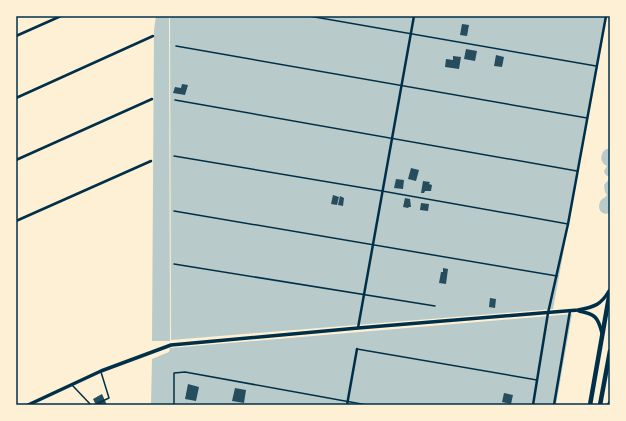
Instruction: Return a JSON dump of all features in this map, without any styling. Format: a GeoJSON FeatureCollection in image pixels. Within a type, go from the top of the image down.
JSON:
{"type":"FeatureCollection","features":[{"type":"Feature","properties":{"kind":"highway"},"geometry":{"type":"LineString","coordinates":[[590,405],[610,290]]}},
{"type":"Feature","properties":{"kind":"highway"},"geometry":{"type":"LineString","coordinates":[[600,405],[610,351]]}},
{"type":"Feature","properties":{"kind":"street"},"geometry":{"type":"LineString","coordinates":[[16,36],[60,16]]}},
{"type":"Feature","properties":{"kind":"street"},"geometry":{"type":"LineString","coordinates":[[358,328],[414,16]]}},
{"type":"Feature","properties":{"kind":"street"},"geometry":{"type":"LineString","coordinates":[[533,405],[548,313],[568,224],[606,16]]}},
{"type":"Feature","properties":{"kind":"street"},"geometry":{"type":"LineString","coordinates":[[16,98],[152,36]]}},
{"type":"Feature","properties":{"kind":"street"},"geometry":{"type":"LineString","coordinates":[[16,160],[152,98]]}},
{"type":"Feature","properties":{"kind":"street"},"geometry":{"type":"LineString","coordinates":[[16,221],[151,161]]}},
{"type":"Feature","properties":{"kind":"street"},"geometry":{"type":"LineString","coordinates":[[28,405],[101,371],[171,345],[578,310],[600,304],[610,290]]}},
{"type":"Feature","properties":{"kind":"street"},"geometry":{"type":"LineString","coordinates":[[578,310],[592,314],[597,318],[600,324],[602,336]]}},
{"type":"Feature","properties":{"kind":"street"},"geometry":{"type":"LineString","coordinates":[[554,405],[570,311]]}},
{"type":"Feature","properties":{"kind":"street"},"geometry":{"type":"LineString","coordinates":[[348,403],[357,349]]}},
{"type":"Feature","properties":{"kind":"lane"},"geometry":{"type":"LineString","coordinates":[[309,16],[596,66]]}},
{"type":"Feature","properties":{"kind":"lane"},"geometry":{"type":"LineString","coordinates":[[176,46],[587,118]]}},
{"type":"Feature","properties":{"kind":"lane"},"geometry":{"type":"LineString","coordinates":[[175,100],[577,171]]}},
{"type":"Feature","properties":{"kind":"lane"},"geometry":{"type":"LineString","coordinates":[[174,156],[568,224]]}},
{"type":"Feature","properties":{"kind":"lane"},"geometry":{"type":"LineString","coordinates":[[174,211],[557,276]]}},
{"type":"Feature","properties":{"kind":"lane"},"geometry":{"type":"LineString","coordinates":[[174,264],[434,306]]}},
{"type":"Feature","properties":{"kind":"lane"},"geometry":{"type":"LineString","coordinates":[[357,349],[537,380]]}},
{"type":"Feature","properties":{"kind":"lane"},"geometry":{"type":"LineString","coordinates":[[94,405],[110,398],[101,371]]}},
{"type":"Feature","properties":{"kind":"lane"},"geometry":{"type":"LineString","coordinates":[[174,405],[174,373],[185,372],[348,403],[367,405]]}},
{"type":"Feature","properties":{"kind":"lane"},"geometry":{"type":"LineString","coordinates":[[72,384],[91,405]]}},
{"type":"Feature","properties":{"kind":"shaded area"},"geometry":{"type":"Polygon","coordinates":[[[156,16],[169,16],[170,341],[152,341],[154,30],[156,16]]]}},
{"type":"Feature","properties":{"kind":"shaded area"},"geometry":{"type":"Polygon","coordinates":[[[170,16],[607,16],[553,309],[171,340],[170,16]]]}},
{"type":"Feature","properties":{"kind":"shaded area"},"geometry":{"type":"Polygon","coordinates":[[[606,149],[610,149],[610,175],[607,176],[604,171],[607,166],[602,162],[601,158],[606,149]]]}},
{"type":"Feature","properties":{"kind":"shaded area"},"geometry":{"type":"Polygon","coordinates":[[[610,178],[610,213],[605,214],[601,212],[599,205],[607,195],[604,185],[610,178]]]}},
{"type":"Feature","properties":{"kind":"shaded area"},"geometry":{"type":"Polygon","coordinates":[[[572,314],[556,405],[151,405],[152,359],[169,352],[170,348],[572,314]]]}},
{"type":"Feature","properties":{"kind":"building"},"geometry":{"type":"Polygon","coordinates":[[[462,24],[469,25],[467,36],[460,35],[462,24]]]}},
{"type":"Feature","properties":{"kind":"building"},"geometry":{"type":"Polygon","coordinates":[[[466,49],[477,51],[475,61],[464,59],[466,49]]]}},
{"type":"Feature","properties":{"kind":"building"},"geometry":{"type":"Polygon","coordinates":[[[496,55],[504,57],[502,67],[494,66],[496,55]]]}},
{"type":"Feature","properties":{"kind":"building"},"geometry":{"type":"Polygon","coordinates":[[[453,56],[461,57],[459,69],[445,67],[446,59],[453,60],[453,56]]]}},
{"type":"Feature","properties":{"kind":"building"},"geometry":{"type":"Polygon","coordinates":[[[182,84],[188,85],[185,95],[173,93],[175,87],[181,88],[182,84]]]}},
{"type":"Feature","properties":{"kind":"building"},"geometry":{"type":"Polygon","coordinates":[[[411,168],[419,170],[416,181],[408,179],[411,168]]]}},
{"type":"Feature","properties":{"kind":"building"},"geometry":{"type":"Polygon","coordinates":[[[396,179],[404,180],[403,189],[394,188],[396,179]]]}},
{"type":"Feature","properties":{"kind":"building"},"geometry":{"type":"Polygon","coordinates":[[[423,181],[430,182],[429,184],[432,185],[431,191],[421,193],[423,181]]]}},
{"type":"Feature","properties":{"kind":"building"},"geometry":{"type":"Polygon","coordinates":[[[333,195],[339,197],[337,205],[331,204],[333,195]]]}},
{"type":"Feature","properties":{"kind":"building"},"geometry":{"type":"Polygon","coordinates":[[[340,196],[344,198],[343,206],[338,205],[340,196]]]}},
{"type":"Feature","properties":{"kind":"building"},"geometry":{"type":"Polygon","coordinates":[[[405,198],[410,199],[411,207],[403,207],[405,198]]]}},
{"type":"Feature","properties":{"kind":"building"},"geometry":{"type":"Polygon","coordinates":[[[421,203],[429,204],[428,211],[420,210],[421,203]]]}},
{"type":"Feature","properties":{"kind":"building"},"geometry":{"type":"Polygon","coordinates":[[[443,268],[448,269],[446,284],[439,283],[443,268]]]}},
{"type":"Feature","properties":{"kind":"building"},"geometry":{"type":"Polygon","coordinates":[[[490,298],[496,299],[495,308],[489,307],[490,298]]]}},
{"type":"Feature","properties":{"kind":"building"},"geometry":{"type":"Polygon","coordinates":[[[188,384],[199,387],[196,401],[185,399],[188,384]]]}},
{"type":"Feature","properties":{"kind":"building"},"geometry":{"type":"Polygon","coordinates":[[[235,388],[246,390],[244,403],[232,401],[235,388]]]}},
{"type":"Feature","properties":{"kind":"building"},"geometry":{"type":"Polygon","coordinates":[[[504,393],[513,395],[511,404],[502,402],[504,393]]]}},
{"type":"Feature","properties":{"kind":"building"},"geometry":{"type":"Polygon","coordinates":[[[102,394],[107,405],[96,405],[93,399],[102,394]]]}}]}
